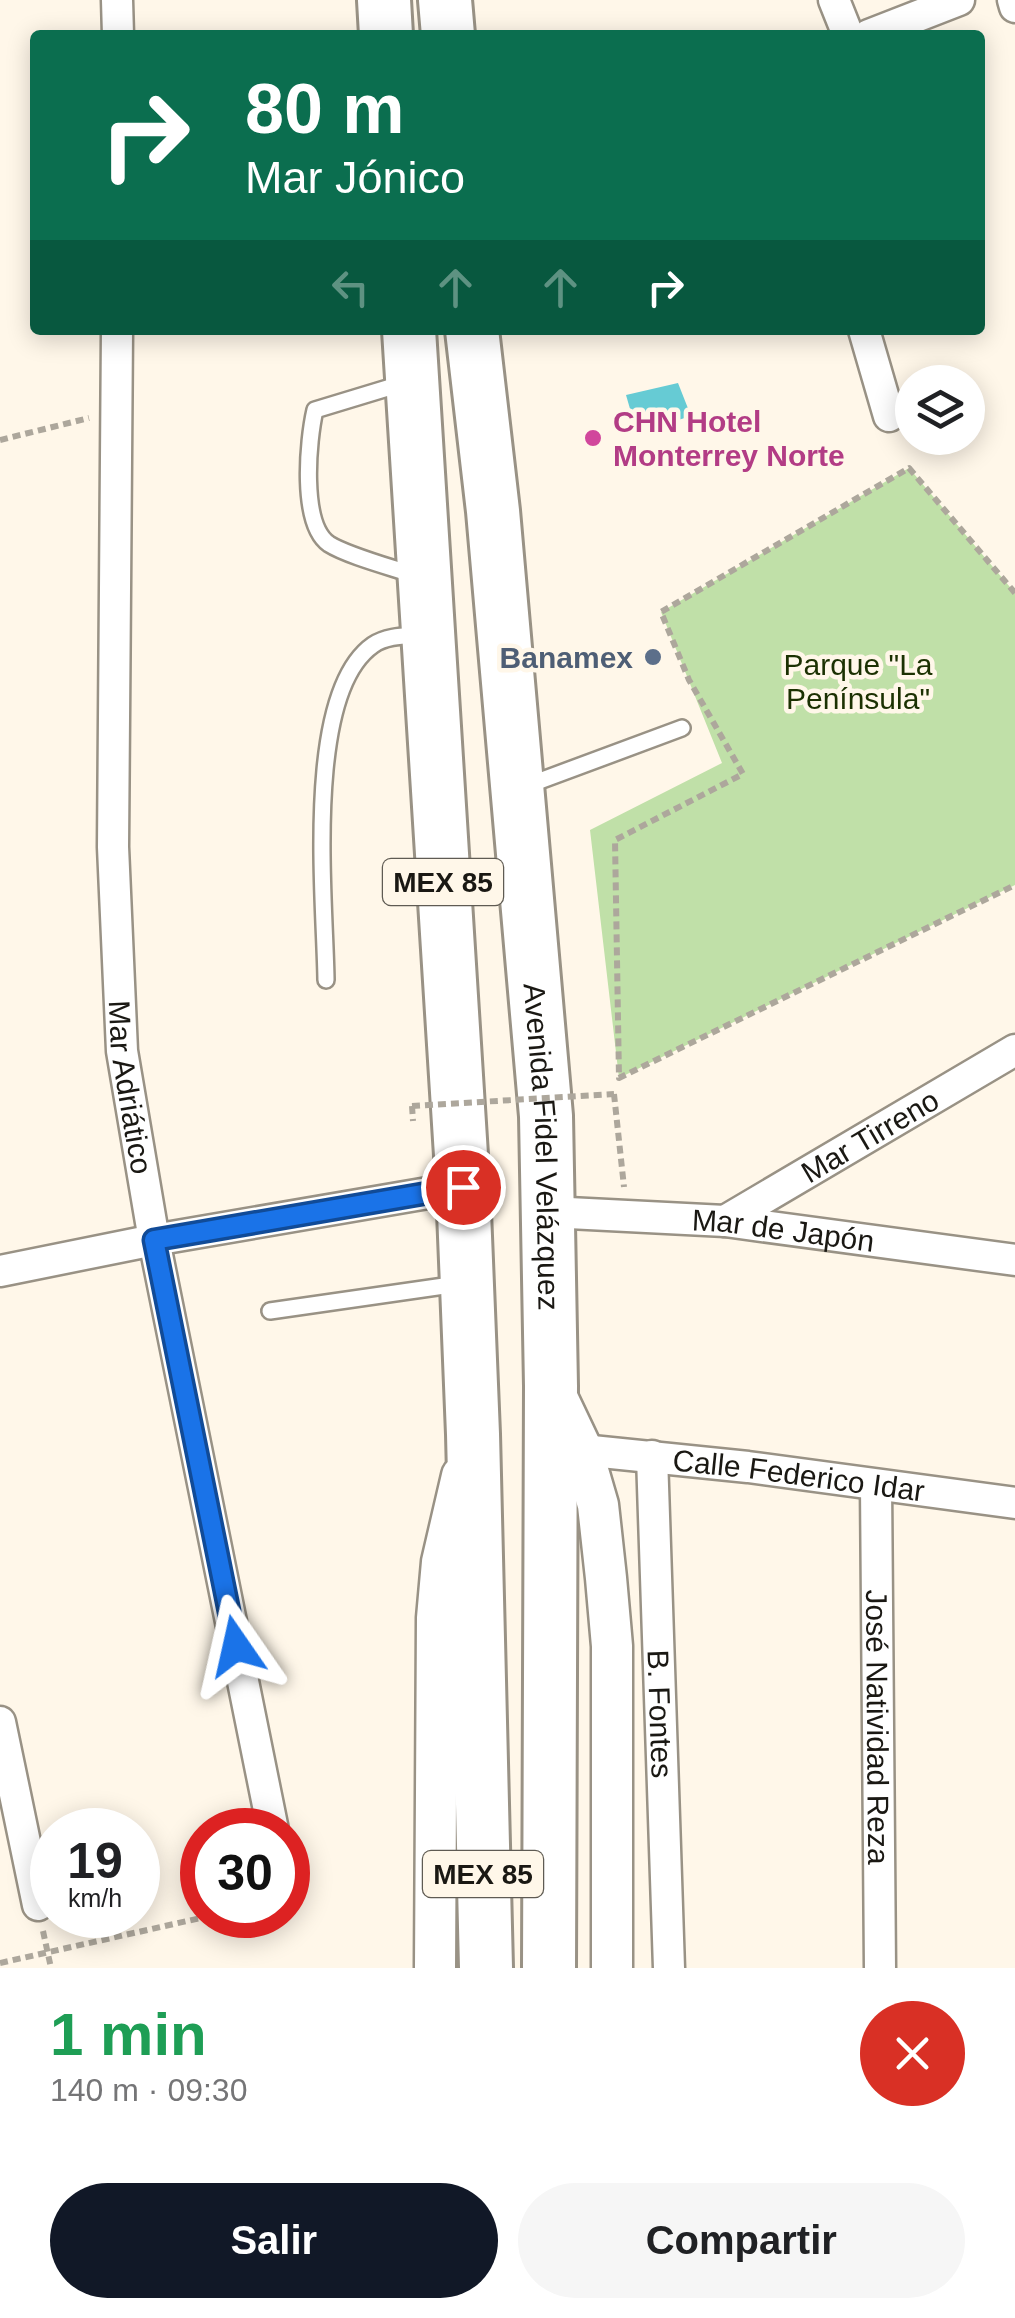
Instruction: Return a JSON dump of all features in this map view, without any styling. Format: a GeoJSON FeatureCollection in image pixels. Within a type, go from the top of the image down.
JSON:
{"type":"FeatureCollection","features":[{"type":"Feature","properties":{"kind":"highway"},"geometry":{"type":"LineString","coordinates":[[384,0],[386,30]]}},
{"type":"Feature","properties":{"kind":"highway"},"geometry":{"type":"LineString","coordinates":[[445,0],[448,30]]}},
{"type":"Feature","properties":{"kind":"highway","name":"Avenida Fidel Velázquez"},"geometry":{"type":"LineString","coordinates":[[473,335],[493,511],[546,1116],[551,1386],[550,1968]]}},
{"type":"Feature","properties":{"kind":"highway","name":"MEX 85"},"geometry":{"type":"LineString","coordinates":[[410,355],[463,1187],[486,1968]]}},
{"type":"Feature","properties":{"kind":"street"},"geometry":{"type":"LineString","coordinates":[[118,0],[118,30]]}},
{"type":"Feature","properties":{"kind":"street"},"geometry":{"type":"LineString","coordinates":[[834,0],[846,30]]}},
{"type":"Feature","properties":{"kind":"street"},"geometry":{"type":"LineString","coordinates":[[882,30],[959,0]]}},
{"type":"Feature","properties":{"kind":"street","name":"Mar Adriático"},"geometry":{"type":"LineString","coordinates":[[117,335],[115,944],[122,1051],[154,1240],[269,1808]]}},
{"type":"Feature","properties":{"kind":"street"},"geometry":{"type":"LineString","coordinates":[[865,335],[889,416]]}},
{"type":"Feature","properties":{"kind":"street","name":"Mar Tirreno"},"geometry":{"type":"LineString","coordinates":[[725,1221],[1015,1050]]}},
{"type":"Feature","properties":{"kind":"street"},"geometry":{"type":"LineString","coordinates":[[0,1271],[154,1240],[463,1187]]}},
{"type":"Feature","properties":{"kind":"street","name":"Mar de Japón"},"geometry":{"type":"LineString","coordinates":[[549,1212],[725,1221],[1015,1260]]}},
{"type":"Feature","properties":{"kind":"street"},"geometry":{"type":"LineString","coordinates":[[551,1386],[582,1450],[598,1505],[612,1646],[612,1968]]}},
{"type":"Feature","properties":{"kind":"street"},"geometry":{"type":"LineString","coordinates":[[435,1968],[437,1618],[450,1520],[473,1434]]}},
{"type":"Feature","properties":{"kind":"street","name":"Calle Federico Idar"},"geometry":{"type":"LineString","coordinates":[[582,1450],[1015,1503]]}},
{"type":"Feature","properties":{"kind":"street","name":"B. Fontes"},"geometry":{"type":"LineString","coordinates":[[652,1456],[669,1968]]}},
{"type":"Feature","properties":{"kind":"street","name":"José Natividad Reza"},"geometry":{"type":"LineString","coordinates":[[876,1485],[880,1968]]}},
{"type":"Feature","properties":{"kind":"street"},"geometry":{"type":"LineString","coordinates":[[0,1722],[30,1866]]}},
{"type":"Feature","properties":{"kind":"lane"},"geometry":{"type":"LineString","coordinates":[[410,355],[315,410],[308,442],[312,518],[327,543],[424,579]]}},
{"type":"Feature","properties":{"kind":"lane"},"geometry":{"type":"LineString","coordinates":[[326,980],[323,777],[330,722],[351,670],[374,645],[396,637],[427,635]]}},
{"type":"Feature","properties":{"kind":"lane"},"geometry":{"type":"LineString","coordinates":[[519,789],[682,728]]}},
{"type":"Feature","properties":{"kind":"lane"},"geometry":{"type":"LineString","coordinates":[[270,1311],[467,1282]]}},
{"type":"Feature","properties":{"kind":"path"},"geometry":{"type":"LineString","coordinates":[[0,440],[115,412]]}},
{"type":"Feature","properties":{"kind":"path"},"geometry":{"type":"LineString","coordinates":[[1015,593],[910,468],[661,612],[690,680],[743,774],[615,840],[619,1078],[1015,885]]}},
{"type":"Feature","properties":{"kind":"path"},"geometry":{"type":"LineString","coordinates":[[412,1106],[614,1094],[627,1214]]}},
{"type":"Feature","properties":{"kind":"path"},"geometry":{"type":"LineString","coordinates":[[0,1964],[180,1923]]}},
{"type":"Feature","properties":{"kind":"green space","name":"Parque \"La Península\""},"geometry":{"type":"Polygon","coordinates":[[[909,468],[1015,593],[1015,885],[619,1078],[590,830],[722,763],[661,612],[909,468]]]}},
{"type":"Feature","properties":{"kind":"water"},"geometry":{"type":"Polygon","coordinates":[[[678,383],[691,416],[637,433],[626,395],[678,383]]]}},
{"type":"Feature","properties":{"kind":"place","name":"CHN Hotel Monterrey Norte"},"geometry":{"type":"Point","coordinates":[593,438]}},
{"type":"Feature","properties":{"kind":"place","name":"Banamex"},"geometry":{"type":"Point","coordinates":[653,657]}},
{"type":"Feature","properties":{"kind":"route"},"geometry":{"type":"LineString","coordinates":[[236,1646],[154,1240],[463,1187]]}}]}
